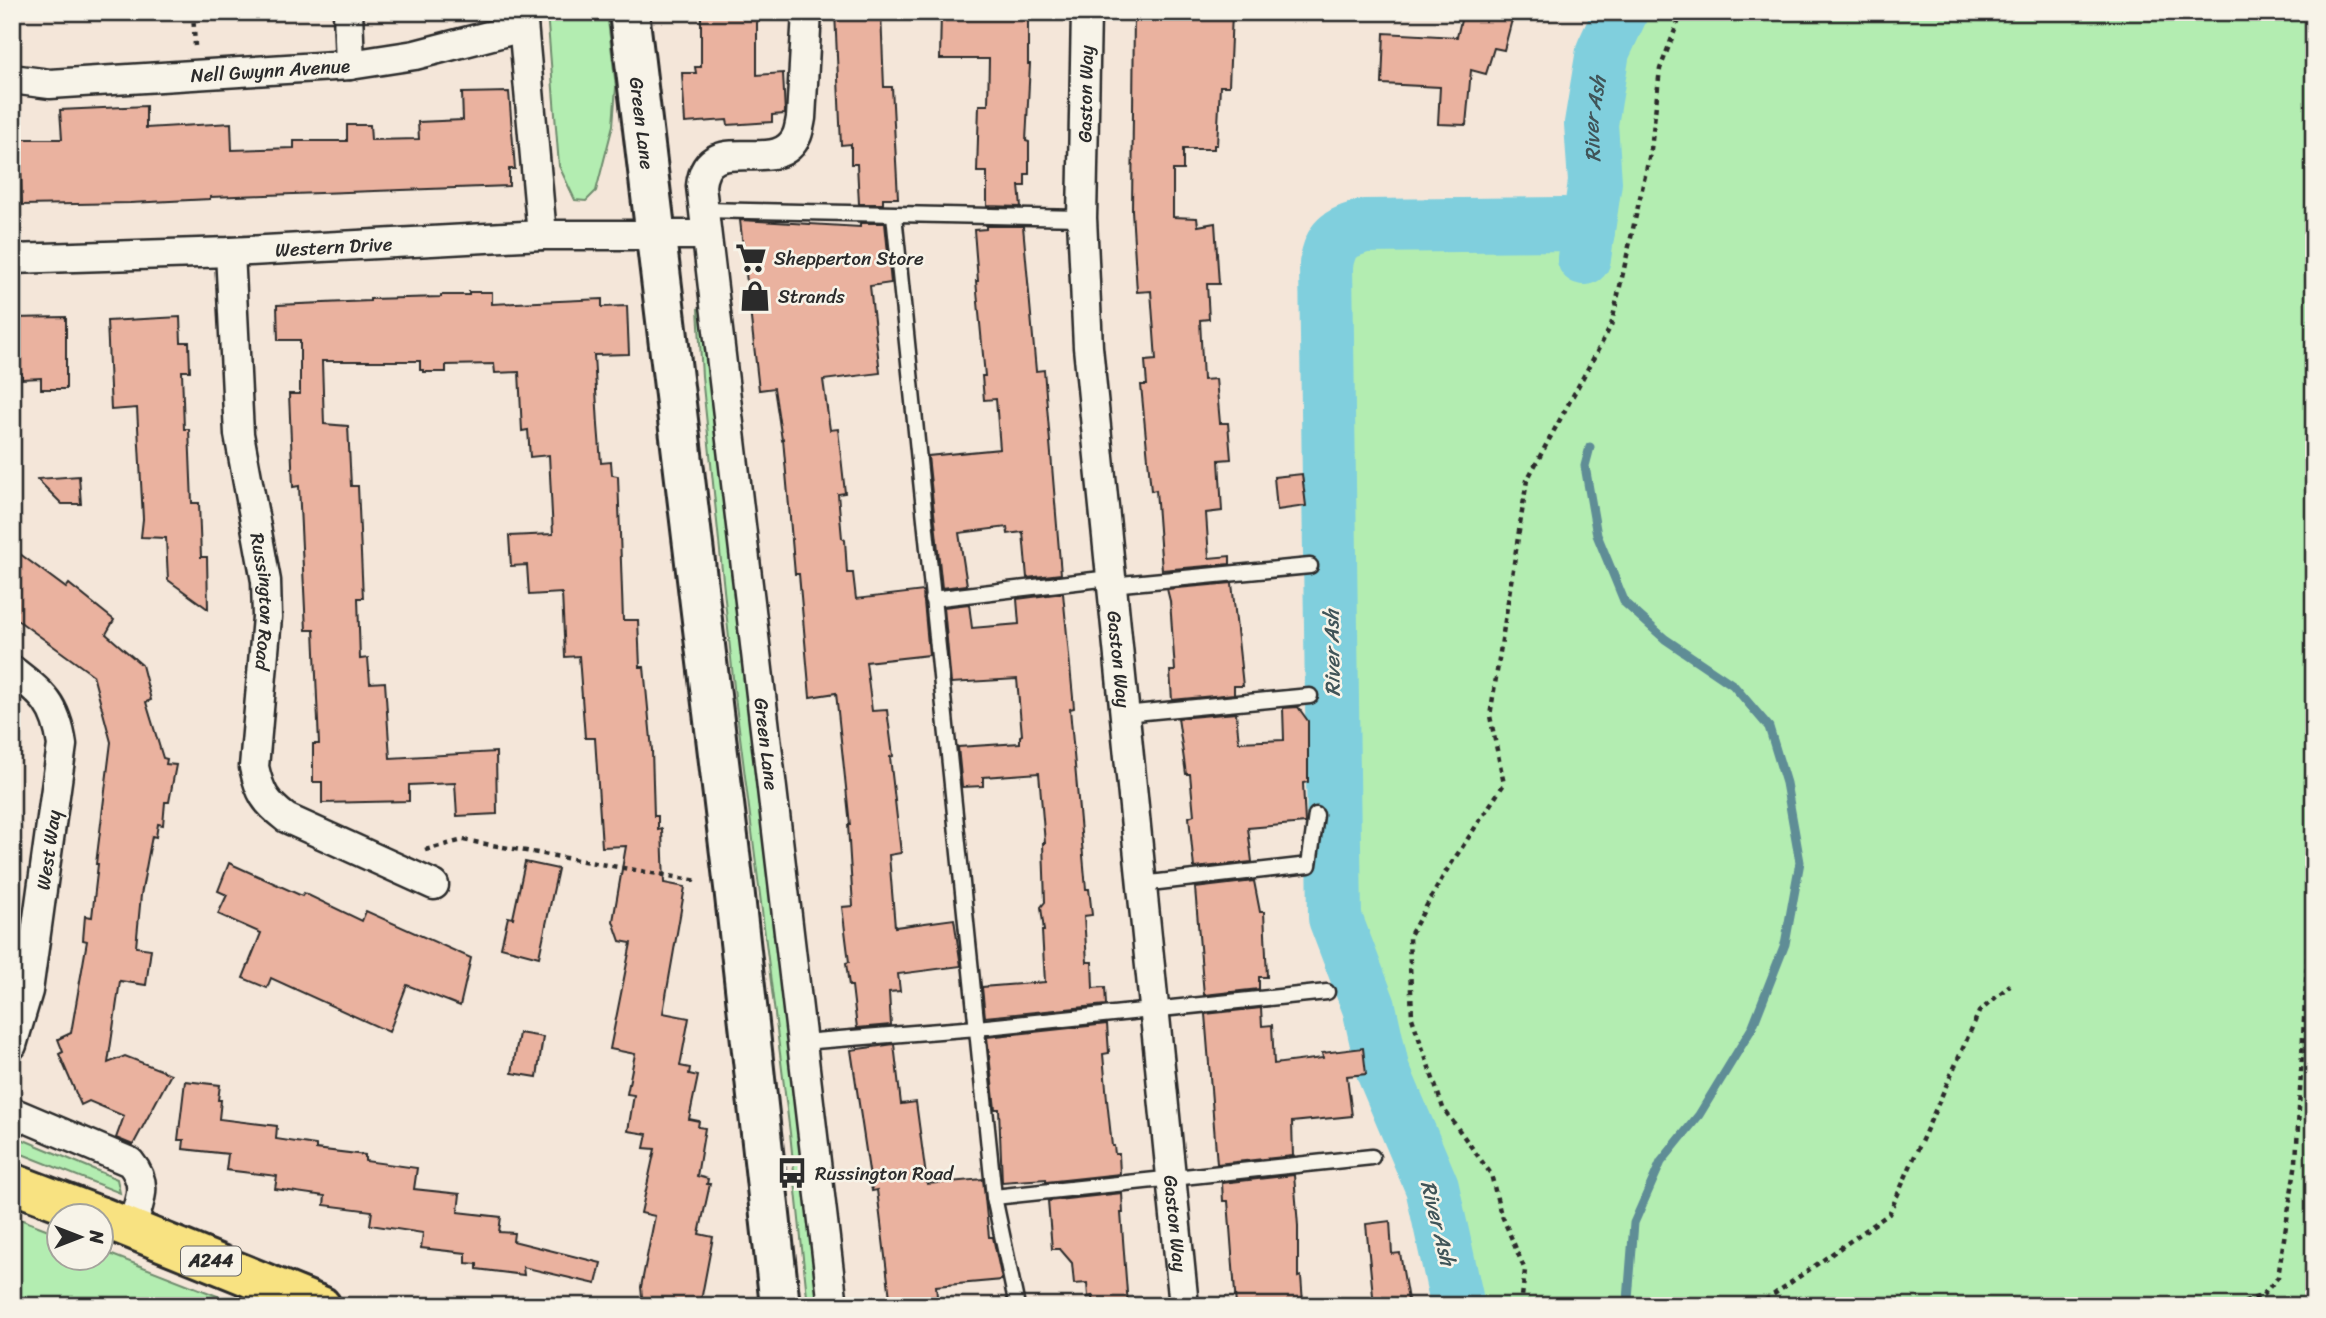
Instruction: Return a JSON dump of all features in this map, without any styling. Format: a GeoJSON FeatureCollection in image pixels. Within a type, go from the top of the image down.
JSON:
{"type":"FeatureCollection","features":[{"type":"Feature","properties":{"kind":"main road","name":"Green Lane"},"geometry":{"type":"LineString","coordinates":[[629,12],[734,887],[780,1306]]}},
{"type":"Feature","properties":{"kind":"main road","name":"A244"},"geometry":{"type":"LineString","coordinates":[[12,1183],[61,1202]]}},
{"type":"Feature","properties":{"kind":"main road","name":"A244"},"geometry":{"type":"LineString","coordinates":[[116,1223],[321,1306]]}},
{"type":"Feature","properties":{"kind":"street"},"geometry":{"type":"LineString","coordinates":[[348,12],[350,65]]}},
{"type":"Feature","properties":{"kind":"street","name":"Green Lane"},"geometry":{"type":"LineString","coordinates":[[807,12],[801,118],[797,135],[788,147],[774,154],[718,157],[707,164],[701,186],[833,1306]]}},
{"type":"Feature","properties":{"kind":"street","name":"Gaston Way"},"geometry":{"type":"LineString","coordinates":[[1086,12],[1082,218],[1088,347],[1184,1306]]}},
{"type":"Feature","properties":{"kind":"street"},"geometry":{"type":"LineString","coordinates":[[522,19],[542,235]]}},
{"type":"Feature","properties":{"kind":"street","name":"Nell Gwynn Avenue"},"geometry":{"type":"LineString","coordinates":[[12,79],[50,83],[350,65],[415,55],[522,19]]}},
{"type":"Feature","properties":{"kind":"street"},"geometry":{"type":"LineString","coordinates":[[655,235],[705,223]]}},
{"type":"Feature","properties":{"kind":"street","name":"Western Drive"},"geometry":{"type":"LineString","coordinates":[[12,259],[230,252],[542,235],[655,235]]}},
{"type":"Feature","properties":{"kind":"street","name":"Russington Road"},"geometry":{"type":"LineString","coordinates":[[230,252],[239,435],[266,581],[267,617],[254,767],[258,787],[268,805],[286,818],[434,885]]}},
{"type":"Feature","properties":{"kind":"street","name":"West Way"},"geometry":{"type":"LineString","coordinates":[[12,670],[47,701],[58,722],[62,745],[28,991],[12,1045]]}},
{"type":"Feature","properties":{"kind":"street"},"geometry":{"type":"LineString","coordinates":[[12,1112],[130,1162],[141,1175],[142,1189],[116,1215]]}},
{"type":"Feature","properties":{"kind":"lane"},"geometry":{"type":"LineString","coordinates":[[894,215],[994,1197],[1017,1306]]}},
{"type":"Feature","properties":{"kind":"lane"},"geometry":{"type":"LineString","coordinates":[[705,223],[894,215],[1082,218]]}},
{"type":"Feature","properties":{"kind":"lane"},"geometry":{"type":"LineString","coordinates":[[932,599],[1111,581],[1310,566]]}},
{"type":"Feature","properties":{"kind":"lane"},"geometry":{"type":"LineString","coordinates":[[1124,714],[1310,696]]}},
{"type":"Feature","properties":{"kind":"lane"},"geometry":{"type":"LineString","coordinates":[[1141,884],[1309,865],[1316,815]]}},
{"type":"Feature","properties":{"kind":"lane"},"geometry":{"type":"LineString","coordinates":[[802,1042],[977,1028],[1327,992]]}},
{"type":"Feature","properties":{"kind":"lane"},"geometry":{"type":"LineString","coordinates":[[994,1197],[1372,1157]]}},
{"type":"Feature","properties":{"kind":"path"},"geometry":{"type":"LineString","coordinates":[[1521,1306],[1525,1270],[1500,1211],[1492,1174],[1443,1108],[1412,1018],[1409,937],[1445,873],[1504,783],[1490,716],[1527,480],[1611,326],[1651,149],[1660,69],[1682,12]]}},
{"type":"Feature","properties":{"kind":"path"},"geometry":{"type":"LineString","coordinates":[[383,861],[463,839],[734,887]]}},
{"type":"Feature","properties":{"kind":"path"},"geometry":{"type":"LineString","coordinates":[[2235,1306],[2263,1295],[2278,1277],[2297,1162],[2310,912],[2314,903]]}},
{"type":"Feature","properties":{"kind":"path"},"geometry":{"type":"LineString","coordinates":[[1758,1306],[1889,1214],[1979,1012],[2010,985]]}},
{"type":"Feature","properties":{"kind":"green space"},"geometry":{"type":"Polygon","coordinates":[[[547,12],[607,12],[616,87],[613,125],[596,191],[586,201],[575,200],[559,166],[547,12]]]}},
{"type":"Feature","properties":{"kind":"green space"},"geometry":{"type":"Polygon","coordinates":[[[1621,12],[2314,12],[2314,1306],[1458,1306],[1432,1187],[1383,1071],[1369,1007],[1335,918],[1326,264],[1330,243],[1342,233],[1364,237],[1559,236],[1587,231],[1595,182],[1591,124],[1603,51],[1621,12]]]}},
{"type":"Feature","properties":{"kind":"green space"},"geometry":{"type":"Polygon","coordinates":[[[698,309],[705,310],[822,1306],[808,1306],[790,1133],[735,697],[702,376],[698,309]]]}},
{"type":"Feature","properties":{"kind":"green space"},"geometry":{"type":"Polygon","coordinates":[[[12,1135],[117,1179],[120,1193],[12,1150],[12,1135]]]}},
{"type":"Feature","properties":{"kind":"green space"},"geometry":{"type":"Polygon","coordinates":[[[12,1216],[46,1229],[46,1272],[116,1272],[116,1256],[243,1306],[17,1306],[12,1304],[12,1216]]]}},
{"type":"Feature","properties":{"kind":"building"},"geometry":{"type":"Polygon","coordinates":[[[701,12],[757,12],[757,75],[783,73],[785,114],[772,115],[772,122],[728,125],[727,120],[685,123],[682,73],[696,73],[695,67],[701,67],[701,12]]]}},
{"type":"Feature","properties":{"kind":"building"},"geometry":{"type":"Polygon","coordinates":[[[835,12],[881,12],[884,87],[892,87],[898,198],[883,198],[883,204],[859,204],[857,164],[851,164],[851,144],[841,145],[835,12]]]}},
{"type":"Feature","properties":{"kind":"building"},"geometry":{"type":"Polygon","coordinates":[[[941,12],[1028,12],[1030,64],[1026,141],[1029,142],[1029,174],[1025,174],[1025,186],[1019,186],[1021,207],[987,206],[987,172],[977,172],[979,105],[988,105],[989,59],[940,59],[941,12]]]}},
{"type":"Feature","properties":{"kind":"building"},"geometry":{"type":"Polygon","coordinates":[[[1134,12],[1232,12],[1229,86],[1220,86],[1217,145],[1214,145],[1214,149],[1183,149],[1183,170],[1173,170],[1173,217],[1197,218],[1198,226],[1215,223],[1219,284],[1207,284],[1209,319],[1200,320],[1203,380],[1216,379],[1220,423],[1228,423],[1231,459],[1219,460],[1222,511],[1206,513],[1209,558],[1230,556],[1230,564],[1162,570],[1156,490],[1151,491],[1141,385],[1147,385],[1145,361],[1156,360],[1151,291],[1137,292],[1132,210],[1134,12]]]}},
{"type":"Feature","properties":{"kind":"building"},"geometry":{"type":"Polygon","coordinates":[[[1463,12],[1514,12],[1504,50],[1494,48],[1486,74],[1471,70],[1466,125],[1438,124],[1440,87],[1382,84],[1384,33],[1457,37],[1463,12]]]}},
{"type":"Feature","properties":{"kind":"building"},"geometry":{"type":"Polygon","coordinates":[[[509,92],[515,169],[509,169],[509,186],[210,197],[130,203],[22,205],[20,139],[62,139],[60,110],[146,106],[146,128],[231,123],[232,150],[294,148],[294,141],[347,141],[347,125],[370,125],[371,140],[419,139],[418,122],[463,120],[462,93],[509,92]]]}},
{"type":"Feature","properties":{"kind":"building"},"geometry":{"type":"Polygon","coordinates":[[[740,220],[860,227],[860,223],[885,223],[891,283],[870,286],[880,373],[823,380],[830,430],[838,429],[845,493],[838,494],[842,538],[845,540],[847,573],[853,573],[856,599],[923,591],[929,655],[866,662],[872,711],[887,710],[893,756],[890,757],[901,853],[889,855],[895,927],[954,919],[961,966],[898,974],[900,991],[889,992],[891,1025],[857,1028],[852,986],[849,986],[846,963],[849,962],[842,907],[853,906],[850,825],[836,693],[810,697],[799,574],[795,574],[783,439],[774,388],[759,390],[740,220]]]}},
{"type":"Feature","properties":{"kind":"building"},"geometry":{"type":"Polygon","coordinates":[[[986,226],[1023,226],[1036,371],[1044,370],[1061,574],[1027,578],[1023,532],[1008,534],[1007,527],[959,533],[967,585],[942,588],[928,456],[1000,449],[996,399],[984,400],[982,376],[985,376],[976,281],[974,230],[986,229],[986,226]]]}},
{"type":"Feature","properties":{"kind":"building"},"geometry":{"type":"Polygon","coordinates":[[[469,292],[492,292],[492,304],[602,299],[602,307],[627,306],[629,354],[594,355],[598,425],[601,463],[611,462],[612,475],[618,476],[623,620],[638,620],[640,667],[644,667],[652,750],[654,816],[658,816],[658,830],[662,829],[664,883],[685,887],[663,1013],[689,1018],[680,1066],[690,1068],[689,1074],[698,1076],[689,1119],[699,1121],[698,1127],[705,1128],[697,1176],[708,1179],[707,1184],[710,1184],[699,1234],[713,1237],[700,1306],[643,1306],[641,1287],[655,1216],[641,1213],[655,1149],[644,1148],[647,1134],[628,1131],[634,1095],[627,1094],[635,1054],[610,1049],[631,943],[620,941],[613,921],[626,846],[602,847],[595,738],[585,738],[579,656],[565,657],[562,593],[529,595],[527,565],[511,566],[509,536],[553,534],[549,455],[530,457],[528,430],[522,431],[519,372],[495,373],[494,364],[446,365],[446,372],[423,372],[420,370],[420,361],[322,361],[324,424],[348,426],[351,486],[358,486],[363,598],[358,598],[360,659],[368,658],[370,683],[385,682],[390,758],[496,752],[497,814],[457,816],[455,783],[409,785],[409,801],[322,803],[322,782],[313,782],[313,744],[319,744],[314,630],[306,630],[299,486],[293,487],[289,394],[300,394],[300,340],[278,340],[277,305],[441,297],[469,295],[469,292]]]}},
{"type":"Feature","properties":{"kind":"building"},"geometry":{"type":"Polygon","coordinates":[[[66,317],[66,389],[41,389],[41,378],[22,379],[22,373],[12,374],[12,318],[66,317]]]}},
{"type":"Feature","properties":{"kind":"building"},"geometry":{"type":"Polygon","coordinates":[[[180,317],[181,342],[189,342],[190,371],[182,371],[184,429],[189,429],[192,503],[199,503],[201,557],[207,557],[208,609],[168,580],[166,538],[141,537],[143,519],[137,408],[111,410],[107,321],[180,317]]]}},
{"type":"Feature","properties":{"kind":"building"},"geometry":{"type":"Polygon","coordinates":[[[1302,474],[1306,506],[1277,510],[1274,477],[1302,474]]]}},
{"type":"Feature","properties":{"kind":"building"},"geometry":{"type":"Polygon","coordinates":[[[79,476],[81,504],[62,504],[37,479],[79,476]]]}},
{"type":"Feature","properties":{"kind":"building"},"geometry":{"type":"Polygon","coordinates":[[[12,548],[66,588],[69,584],[114,620],[106,634],[142,665],[151,700],[146,702],[163,758],[167,759],[166,764],[176,765],[169,802],[165,802],[163,825],[158,824],[156,837],[152,836],[141,895],[136,947],[151,949],[146,985],[120,981],[108,1063],[125,1056],[171,1074],[133,1145],[116,1138],[124,1116],[89,1101],[81,1105],[59,1054],[63,1052],[58,1039],[71,1033],[87,941],[83,940],[85,916],[92,917],[111,742],[93,675],[12,616],[12,548]]]}},
{"type":"Feature","properties":{"kind":"building"},"geometry":{"type":"Polygon","coordinates":[[[1232,583],[1243,686],[1234,686],[1234,694],[1172,700],[1170,671],[1175,671],[1167,589],[1232,583]]]}},
{"type":"Feature","properties":{"kind":"building"},"geometry":{"type":"Polygon","coordinates":[[[1063,593],[1086,889],[1089,889],[1092,915],[1084,916],[1087,962],[1092,962],[1093,988],[1105,987],[1106,1005],[985,1017],[982,987],[1045,982],[1041,907],[1045,902],[1045,843],[1039,773],[983,777],[983,786],[962,787],[958,747],[1020,743],[1022,735],[1017,679],[951,683],[944,607],[969,604],[972,628],[1019,624],[1017,599],[1063,593]]]}},
{"type":"Feature","properties":{"kind":"building"},"geometry":{"type":"Polygon","coordinates":[[[1298,707],[1308,721],[1308,782],[1303,783],[1305,823],[1248,828],[1252,862],[1194,868],[1189,817],[1194,815],[1190,774],[1186,774],[1178,718],[1236,713],[1239,742],[1284,740],[1283,708],[1298,707]]]}},
{"type":"Feature","properties":{"kind":"building"},"geometry":{"type":"Polygon","coordinates":[[[525,862],[558,869],[539,957],[501,947],[508,917],[513,918],[525,862]]]}},
{"type":"Feature","properties":{"kind":"building"},"geometry":{"type":"Polygon","coordinates":[[[229,863],[302,896],[304,893],[362,921],[366,911],[471,958],[460,1006],[407,985],[389,1032],[271,978],[267,988],[243,978],[261,933],[218,914],[227,895],[218,891],[229,863]]]}},
{"type":"Feature","properties":{"kind":"building"},"geometry":{"type":"Polygon","coordinates":[[[1254,881],[1260,912],[1264,912],[1267,977],[1259,977],[1259,989],[1204,995],[1195,888],[1254,881]]]}},
{"type":"Feature","properties":{"kind":"building"},"geometry":{"type":"Polygon","coordinates":[[[1261,1008],[1262,1026],[1272,1025],[1274,1064],[1323,1058],[1322,1053],[1363,1048],[1366,1074],[1347,1076],[1352,1116],[1292,1122],[1293,1156],[1217,1164],[1205,1014],[1261,1008]]]}},
{"type":"Feature","properties":{"kind":"building"},"geometry":{"type":"Polygon","coordinates":[[[1107,1024],[1109,1053],[1103,1054],[1112,1146],[1115,1154],[1119,1154],[1120,1174],[1046,1182],[1046,1179],[1002,1182],[999,1109],[995,1109],[987,1037],[1107,1024]]]}},
{"type":"Feature","properties":{"kind":"building"},"geometry":{"type":"Polygon","coordinates":[[[519,1033],[543,1037],[537,1077],[512,1073],[519,1033]]]}},
{"type":"Feature","properties":{"kind":"building"},"geometry":{"type":"Polygon","coordinates":[[[894,1044],[901,1104],[916,1102],[927,1184],[983,1179],[989,1237],[993,1237],[1002,1280],[936,1286],[938,1306],[891,1306],[877,1190],[872,1191],[851,1050],[894,1044]]]}},
{"type":"Feature","properties":{"kind":"building"},"geometry":{"type":"Polygon","coordinates":[[[185,1081],[220,1085],[219,1119],[277,1126],[276,1139],[316,1145],[316,1149],[365,1155],[365,1161],[417,1168],[414,1189],[460,1194],[458,1212],[501,1217],[499,1232],[514,1233],[513,1241],[601,1263],[596,1284],[523,1267],[524,1275],[477,1269],[477,1264],[466,1263],[466,1253],[421,1248],[423,1233],[370,1225],[372,1211],[324,1205],[325,1196],[275,1189],[277,1176],[226,1170],[228,1154],[183,1149],[184,1140],[178,1140],[185,1081]]]}},
{"type":"Feature","properties":{"kind":"building"},"geometry":{"type":"Polygon","coordinates":[[[1294,1175],[1298,1277],[1301,1276],[1303,1303],[1300,1303],[1300,1306],[1236,1306],[1228,1201],[1223,1201],[1222,1183],[1294,1175]]]}},
{"type":"Feature","properties":{"kind":"building"},"geometry":{"type":"Polygon","coordinates":[[[1122,1193],[1128,1306],[1093,1306],[1092,1296],[1088,1297],[1087,1283],[1074,1284],[1072,1263],[1060,1249],[1052,1249],[1048,1201],[1122,1193]]]}},
{"type":"Feature","properties":{"kind":"building"},"geometry":{"type":"Polygon","coordinates":[[[1390,1221],[1392,1254],[1400,1253],[1409,1306],[1374,1306],[1366,1224],[1390,1221]]]}},
{"type":"Feature","properties":{"kind":"waterway","name":"River Ash"},"geometry":{"type":"LineString","coordinates":[[1584,258],[1595,182],[1591,124],[1603,51],[1621,12]]}},
{"type":"Feature","properties":{"kind":"waterway","name":"River Ash"},"geometry":{"type":"LineString","coordinates":[[1458,1306],[1432,1187],[1383,1071],[1369,1007],[1335,918],[1326,264],[1334,242],[1348,232],[1364,226],[1563,224],[1588,231]]}},
{"type":"Feature","properties":{"kind":"waterway"},"geometry":{"type":"LineString","coordinates":[[1590,447],[1585,466],[1597,535],[1625,603],[1665,639],[1733,685],[1769,727],[1786,783],[1800,862],[1785,944],[1752,1028],[1699,1115],[1661,1162],[1634,1223],[1628,1300],[1625,1306]]}},
{"type":"Feature","properties":{"kind":"place","name":"Shepperton Store"},"geometry":{"type":"Point","coordinates":[751,258]}},
{"type":"Feature","properties":{"kind":"place","name":"Strands"},"geometry":{"type":"Point","coordinates":[755,296]}},
{"type":"Feature","properties":{"kind":"place","name":"Russington Road"},"geometry":{"type":"Point","coordinates":[792,1173]}}]}
